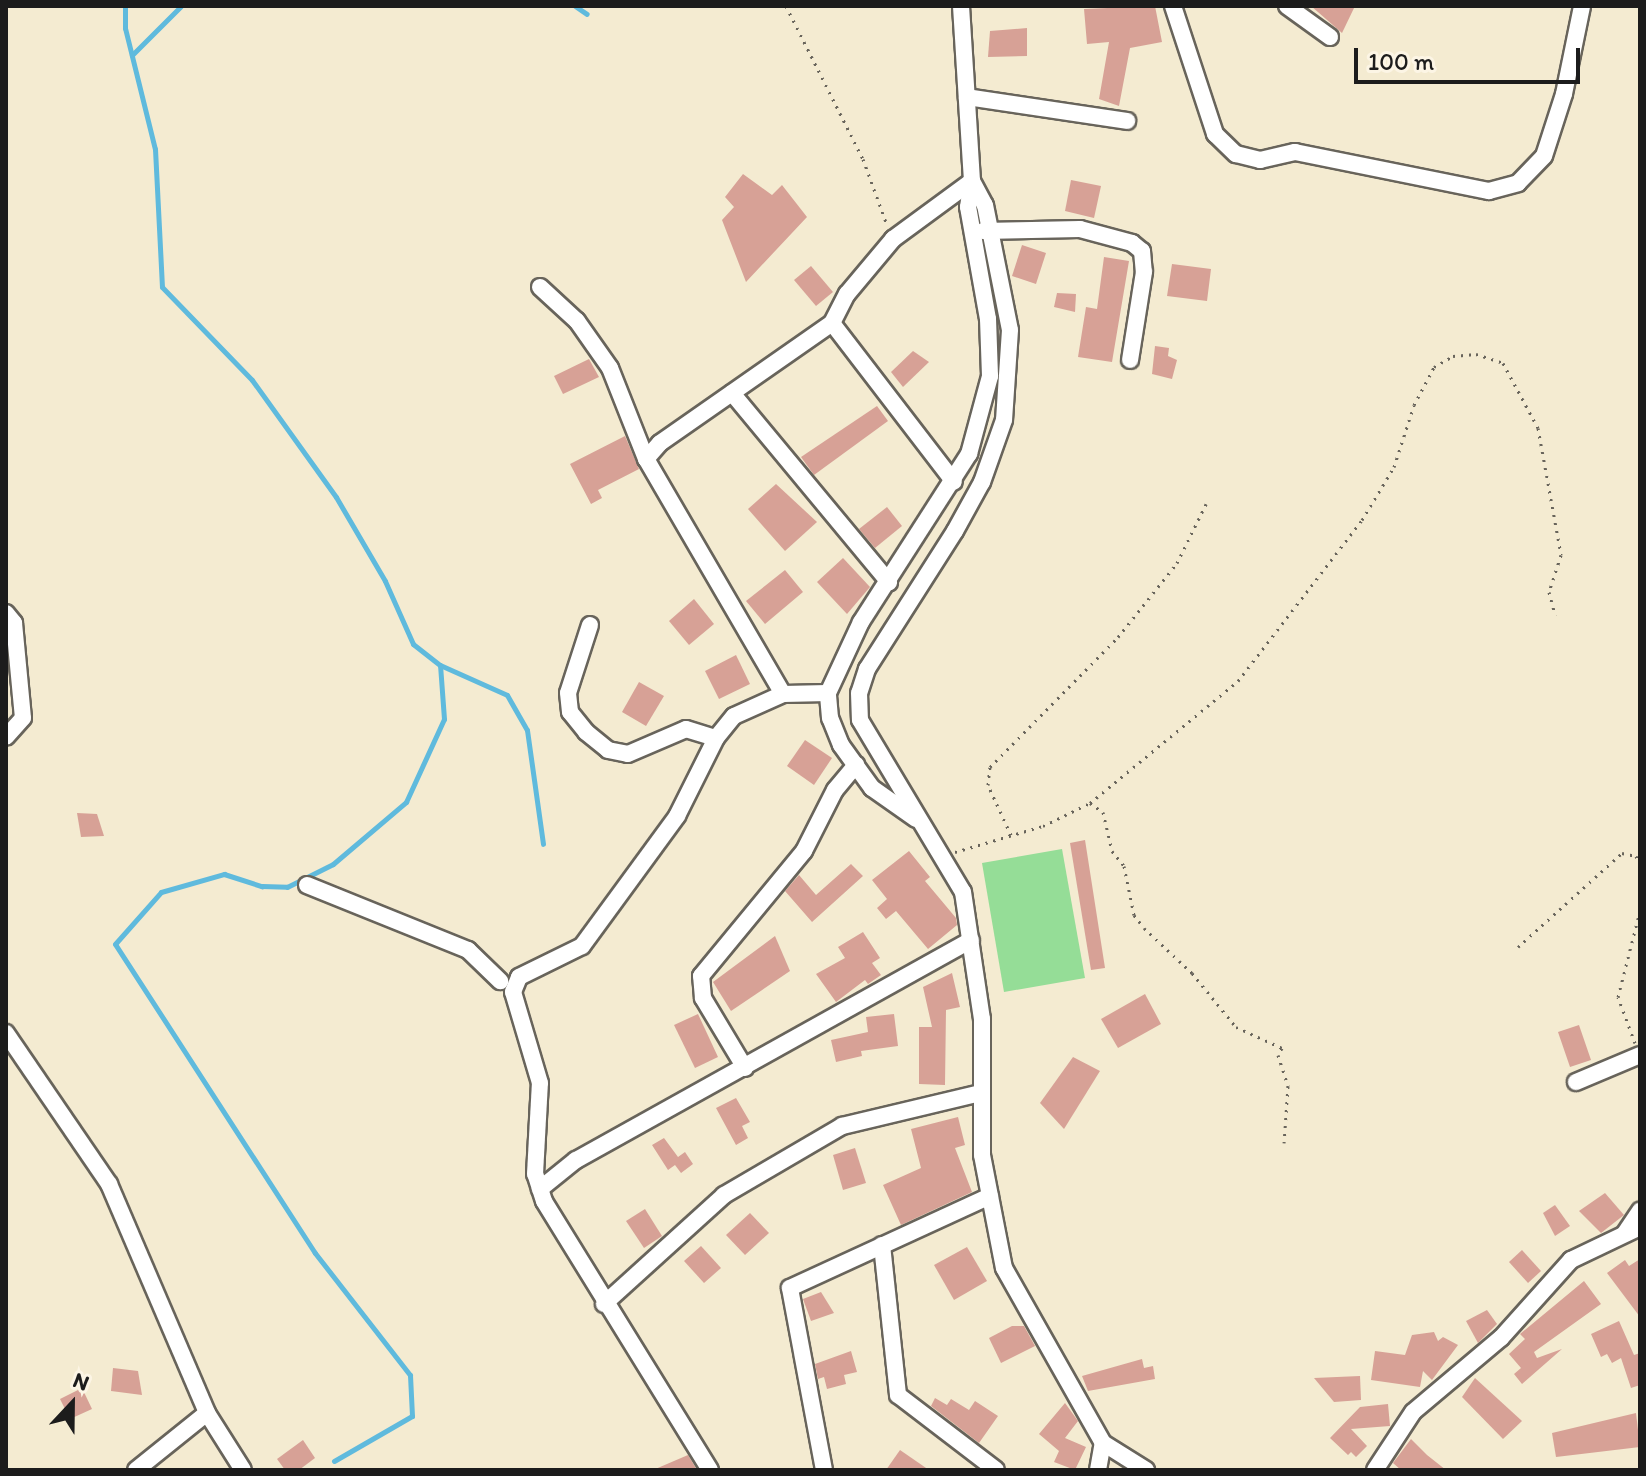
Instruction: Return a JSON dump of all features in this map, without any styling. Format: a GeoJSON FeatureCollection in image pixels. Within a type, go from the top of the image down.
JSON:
{"type":"FeatureCollection","features":[{"type":"Feature","properties":{"kind":"street"},"geometry":{"type":"LineString","coordinates":[[917,820],[872,788],[830,718],[828,693],[842,657],[954,482],[978,431],[990,376],[988,319],[970,233],[972,181],[961,7],[978,6]]}},
{"type":"Feature","properties":{"kind":"street"},"geometry":{"type":"LineString","coordinates":[[1173,6],[1215,134],[1236,154],[1260,160],[1295,152],[1489,191],[1518,183],[1544,156],[1564,94],[1582,6]]}},
{"type":"Feature","properties":{"kind":"street"},"geometry":{"type":"LineString","coordinates":[[1287,6],[1330,37]]}},
{"type":"Feature","properties":{"kind":"street"},"geometry":{"type":"LineString","coordinates":[[967,97],[1127,121]]}},
{"type":"Feature","properties":{"kind":"street"},"geometry":{"type":"LineString","coordinates":[[646,459],[660,443],[832,323],[847,294],[893,239],[972,181]]}},
{"type":"Feature","properties":{"kind":"street"},"geometry":{"type":"LineString","coordinates":[[972,181],[990,229],[1010,343],[1001,431],[975,494],[885,637],[859,693],[860,720],[874,750],[899,777],[917,820],[963,892],[982,1019],[980,1093],[990,1196],[1004,1268],[1103,1443],[1146,1470]]}},
{"type":"Feature","properties":{"kind":"street"},"geometry":{"type":"LineString","coordinates":[[970,233],[990,229],[1080,229],[1132,243],[1142,251],[1144,272],[1130,360]]}},
{"type":"Feature","properties":{"kind":"street"},"geometry":{"type":"LineString","coordinates":[[540,287],[577,321],[610,368],[646,459],[783,694]]}},
{"type":"Feature","properties":{"kind":"street"},"geometry":{"type":"LineString","coordinates":[[832,323],[954,482]]}},
{"type":"Feature","properties":{"kind":"street"},"geometry":{"type":"LineString","coordinates":[[732,393],[889,582]]}},
{"type":"Feature","properties":{"kind":"street"},"geometry":{"type":"LineString","coordinates":[[6,613],[14,623],[23,711],[16,730],[6,737]]}},
{"type":"Feature","properties":{"kind":"street"},"geometry":{"type":"LineString","coordinates":[[590,625],[568,693],[570,712],[586,732],[608,750],[628,754],[686,729],[716,738]]}},
{"type":"Feature","properties":{"kind":"street"},"geometry":{"type":"LineString","coordinates":[[511,983],[582,946],[677,816],[716,738],[734,716],[783,694],[828,693]]}},
{"type":"Feature","properties":{"kind":"street"},"geometry":{"type":"LineString","coordinates":[[745,1068],[703,998],[701,976],[804,851],[835,790],[856,765]]}},
{"type":"Feature","properties":{"kind":"street"},"geometry":{"type":"LineString","coordinates":[[307,885],[468,950],[511,983],[540,1083],[535,1174],[540,1189],[604,1304],[710,1470]]}},
{"type":"Feature","properties":{"kind":"street"},"geometry":{"type":"LineString","coordinates":[[540,1189],[576,1160],[971,940]]}},
{"type":"Feature","properties":{"kind":"street"},"geometry":{"type":"LineString","coordinates":[[6,1033],[109,1184],[207,1413],[243,1470]]}},
{"type":"Feature","properties":{"kind":"street"},"geometry":{"type":"LineString","coordinates":[[1576,1082],[1640,1054]]}},
{"type":"Feature","properties":{"kind":"street"},"geometry":{"type":"LineString","coordinates":[[604,1304],[724,1195],[842,1126],[980,1093]]}},
{"type":"Feature","properties":{"kind":"street"},"geometry":{"type":"LineString","coordinates":[[824,1470],[790,1288],[990,1196]]}},
{"type":"Feature","properties":{"kind":"street"},"geometry":{"type":"LineString","coordinates":[[1375,1470],[1413,1412],[1501,1338],[1571,1260],[1632,1231],[1640,1211]]}},
{"type":"Feature","properties":{"kind":"street"},"geometry":{"type":"LineString","coordinates":[[882,1245],[898,1395],[996,1470]]}},
{"type":"Feature","properties":{"kind":"street"},"geometry":{"type":"LineString","coordinates":[[136,1470],[207,1413]]}},
{"type":"Feature","properties":{"kind":"street"},"geometry":{"type":"LineString","coordinates":[[1098,1470],[1103,1443]]}},
{"type":"Feature","properties":{"kind":"path"},"geometry":{"type":"LineString","coordinates":[[786,6],[863,159],[893,239]]}},
{"type":"Feature","properties":{"kind":"path"},"geometry":{"type":"LineString","coordinates":[[940,856],[1011,835],[1090,803],[1238,681],[1298,607],[1394,467],[1414,405],[1434,367],[1453,356],[1476,354],[1503,363],[1538,428],[1561,555],[1549,592],[1555,615]]}},
{"type":"Feature","properties":{"kind":"path"},"geometry":{"type":"LineString","coordinates":[[1011,835],[988,785],[990,767],[1118,637],[1177,563],[1206,504]]}},
{"type":"Feature","properties":{"kind":"path"},"geometry":{"type":"LineString","coordinates":[[1090,803],[1103,812],[1134,915],[1144,928],[1192,973],[1236,1027],[1282,1048],[1278,1055],[1288,1086],[1284,1143]]}},
{"type":"Feature","properties":{"kind":"path"},"geometry":{"type":"LineString","coordinates":[[1518,947],[1622,853],[1636,856],[1640,864]]}},
{"type":"Feature","properties":{"kind":"path"},"geometry":{"type":"LineString","coordinates":[[1640,911],[1618,997],[1640,1054]]}},
{"type":"Feature","properties":{"kind":"green space"},"geometry":{"type":"Polygon","coordinates":[[[1062,849],[1085,978],[1004,992],[982,863],[1062,849]]]}},
{"type":"Feature","properties":{"kind":"building"},"geometry":{"type":"Polygon","coordinates":[[[1155,6],[1162,42],[1130,48],[1119,106],[1099,99],[1109,42],[1087,44],[1084,9],[1155,6]]]}},
{"type":"Feature","properties":{"kind":"building"},"geometry":{"type":"Polygon","coordinates":[[[1311,6],[1355,6],[1342,33],[1311,6]]]}},
{"type":"Feature","properties":{"kind":"building"},"geometry":{"type":"Polygon","coordinates":[[[1027,28],[1027,56],[988,57],[990,31],[1027,28]]]}},
{"type":"Feature","properties":{"kind":"building"},"geometry":{"type":"Polygon","coordinates":[[[743,174],[772,195],[782,185],[807,217],[746,282],[722,220],[734,207],[725,197],[743,174]]]}},
{"type":"Feature","properties":{"kind":"building"},"geometry":{"type":"Polygon","coordinates":[[[1071,180],[1101,186],[1094,218],[1065,211],[1071,180]]]}},
{"type":"Feature","properties":{"kind":"building"},"geometry":{"type":"Polygon","coordinates":[[[1022,245],[1046,253],[1036,284],[1012,276],[1022,245]]]}},
{"type":"Feature","properties":{"kind":"building"},"geometry":{"type":"Polygon","coordinates":[[[1104,257],[1129,261],[1112,362],[1078,357],[1086,307],[1097,309],[1104,257]]]}},
{"type":"Feature","properties":{"kind":"building"},"geometry":{"type":"Polygon","coordinates":[[[1172,264],[1211,269],[1207,301],[1167,296],[1172,264]]]}},
{"type":"Feature","properties":{"kind":"building"},"geometry":{"type":"Polygon","coordinates":[[[811,266],[833,292],[816,306],[794,280],[811,266]]]}},
{"type":"Feature","properties":{"kind":"building"},"geometry":{"type":"Polygon","coordinates":[[[1057,293],[1076,294],[1075,312],[1054,307],[1057,293]]]}},
{"type":"Feature","properties":{"kind":"building"},"geometry":{"type":"Polygon","coordinates":[[[1155,346],[1169,348],[1168,356],[1177,360],[1172,379],[1152,374],[1155,346]]]}},
{"type":"Feature","properties":{"kind":"building"},"geometry":{"type":"Polygon","coordinates":[[[913,351],[929,362],[903,387],[891,372],[913,351]]]}},
{"type":"Feature","properties":{"kind":"building"},"geometry":{"type":"Polygon","coordinates":[[[589,359],[599,377],[563,394],[554,376],[589,359]]]}},
{"type":"Feature","properties":{"kind":"building"},"geometry":{"type":"Polygon","coordinates":[[[877,406],[888,421],[814,475],[801,457],[877,406]]]}},
{"type":"Feature","properties":{"kind":"building"},"geometry":{"type":"Polygon","coordinates":[[[625,436],[639,469],[598,490],[602,498],[591,504],[570,464],[625,436]]]}},
{"type":"Feature","properties":{"kind":"building"},"geometry":{"type":"Polygon","coordinates":[[[776,484],[817,522],[785,551],[748,509],[776,484]]]}},
{"type":"Feature","properties":{"kind":"building"},"geometry":{"type":"Polygon","coordinates":[[[887,507],[902,526],[875,548],[859,529],[887,507]]]}},
{"type":"Feature","properties":{"kind":"building"},"geometry":{"type":"Polygon","coordinates":[[[843,558],[870,587],[847,614],[817,582],[843,558]]]}},
{"type":"Feature","properties":{"kind":"building"},"geometry":{"type":"Polygon","coordinates":[[[785,570],[803,592],[765,624],[746,601],[785,570]]]}},
{"type":"Feature","properties":{"kind":"building"},"geometry":{"type":"Polygon","coordinates":[[[694,599],[714,624],[689,645],[669,621],[694,599]]]}},
{"type":"Feature","properties":{"kind":"building"},"geometry":{"type":"Polygon","coordinates":[[[736,655],[750,684],[719,699],[705,671],[736,655]]]}},
{"type":"Feature","properties":{"kind":"building"},"geometry":{"type":"Polygon","coordinates":[[[639,682],[664,696],[646,726],[622,712],[639,682]]]}},
{"type":"Feature","properties":{"kind":"building"},"geometry":{"type":"Polygon","coordinates":[[[805,740],[832,758],[814,785],[787,766],[805,740]]]}},
{"type":"Feature","properties":{"kind":"building"},"geometry":{"type":"Polygon","coordinates":[[[77,813],[97,814],[104,836],[81,837],[77,813]]]}},
{"type":"Feature","properties":{"kind":"building"},"geometry":{"type":"Polygon","coordinates":[[[1085,840],[1105,968],[1091,970],[1070,843],[1085,840]]]}},
{"type":"Feature","properties":{"kind":"building"},"geometry":{"type":"Polygon","coordinates":[[[909,851],[930,877],[925,881],[956,918],[957,925],[928,949],[896,911],[886,919],[877,908],[887,899],[872,880],[909,851]]]}},
{"type":"Feature","properties":{"kind":"building"},"geometry":{"type":"Polygon","coordinates":[[[851,864],[863,876],[812,922],[785,891],[799,875],[816,895],[851,864]]]}},
{"type":"Feature","properties":{"kind":"building"},"geometry":{"type":"Polygon","coordinates":[[[863,932],[880,958],[872,963],[881,975],[868,984],[865,980],[836,1002],[816,974],[845,958],[838,947],[863,932]]]}},
{"type":"Feature","properties":{"kind":"building"},"geometry":{"type":"Polygon","coordinates":[[[775,936],[790,971],[731,1011],[713,982],[775,936]]]}},
{"type":"Feature","properties":{"kind":"building"},"geometry":{"type":"Polygon","coordinates":[[[952,973],[960,1007],[946,1010],[945,1085],[919,1084],[919,1027],[932,1027],[923,987],[952,973]]]}},
{"type":"Feature","properties":{"kind":"building"},"geometry":{"type":"Polygon","coordinates":[[[1145,994],[1161,1024],[1118,1048],[1101,1019],[1145,994]]]}},
{"type":"Feature","properties":{"kind":"building"},"geometry":{"type":"Polygon","coordinates":[[[698,1014],[718,1057],[695,1068],[674,1025],[698,1014]]]}},
{"type":"Feature","properties":{"kind":"building"},"geometry":{"type":"Polygon","coordinates":[[[894,1014],[898,1046],[861,1051],[862,1056],[836,1062],[831,1040],[868,1032],[866,1017],[894,1014]]]}},
{"type":"Feature","properties":{"kind":"building"},"geometry":{"type":"Polygon","coordinates":[[[1579,1025],[1591,1060],[1570,1067],[1558,1032],[1579,1025]]]}},
{"type":"Feature","properties":{"kind":"building"},"geometry":{"type":"Polygon","coordinates":[[[1073,1057],[1100,1071],[1064,1129],[1040,1103],[1073,1057]]]}},
{"type":"Feature","properties":{"kind":"building"},"geometry":{"type":"Polygon","coordinates":[[[736,1098],[750,1122],[742,1126],[748,1138],[736,1145],[716,1108],[736,1098]]]}},
{"type":"Feature","properties":{"kind":"building"},"geometry":{"type":"Polygon","coordinates":[[[958,1117],[965,1145],[955,1148],[972,1192],[901,1225],[883,1185],[921,1168],[911,1129],[958,1117]]]}},
{"type":"Feature","properties":{"kind":"building"},"geometry":{"type":"Polygon","coordinates":[[[664,1138],[678,1157],[685,1152],[693,1164],[681,1173],[675,1165],[668,1170],[652,1145],[664,1138]]]}},
{"type":"Feature","properties":{"kind":"building"},"geometry":{"type":"Polygon","coordinates":[[[855,1148],[866,1183],[843,1190],[833,1155],[855,1148]]]}},
{"type":"Feature","properties":{"kind":"building"},"geometry":{"type":"Polygon","coordinates":[[[1605,1193],[1624,1215],[1601,1233],[1579,1211],[1605,1193]]]}},
{"type":"Feature","properties":{"kind":"building"},"geometry":{"type":"Polygon","coordinates":[[[1555,1205],[1570,1226],[1555,1236],[1543,1213],[1555,1205]]]}},
{"type":"Feature","properties":{"kind":"building"},"geometry":{"type":"Polygon","coordinates":[[[645,1209],[662,1236],[644,1248],[626,1221],[645,1209]]]}},
{"type":"Feature","properties":{"kind":"building"},"geometry":{"type":"Polygon","coordinates":[[[750,1213],[769,1233],[745,1255],[726,1235],[750,1213]]]}},
{"type":"Feature","properties":{"kind":"building"},"geometry":{"type":"Polygon","coordinates":[[[701,1246],[721,1268],[704,1283],[684,1261],[701,1246]]]}},
{"type":"Feature","properties":{"kind":"building"},"geometry":{"type":"Polygon","coordinates":[[[967,1247],[987,1281],[954,1300],[934,1265],[967,1247]]]}},
{"type":"Feature","properties":{"kind":"building"},"geometry":{"type":"Polygon","coordinates":[[[1522,1250],[1541,1271],[1528,1283],[1509,1262],[1522,1250]]]}},
{"type":"Feature","properties":{"kind":"building"},"geometry":{"type":"Polygon","coordinates":[[[1640,1259],[1640,1317],[1607,1273],[1625,1260],[1629,1266],[1640,1259]]]}},
{"type":"Feature","properties":{"kind":"building"},"geometry":{"type":"Polygon","coordinates":[[[1584,1281],[1601,1304],[1534,1352],[1537,1358],[1562,1349],[1522,1384],[1514,1374],[1521,1368],[1509,1354],[1525,1339],[1520,1334],[1584,1281]]]}},
{"type":"Feature","properties":{"kind":"building"},"geometry":{"type":"Polygon","coordinates":[[[821,1292],[834,1313],[811,1321],[803,1299],[821,1292]]]}},
{"type":"Feature","properties":{"kind":"building"},"geometry":{"type":"Polygon","coordinates":[[[1487,1310],[1497,1324],[1478,1343],[1466,1321],[1487,1310]]]}},
{"type":"Feature","properties":{"kind":"building"},"geometry":{"type":"Polygon","coordinates":[[[1619,1321],[1634,1355],[1640,1353],[1640,1385],[1631,1388],[1621,1358],[1612,1363],[1607,1354],[1601,1357],[1591,1334],[1619,1321]]]}},
{"type":"Feature","properties":{"kind":"building"},"geometry":{"type":"Polygon","coordinates":[[[1012,1326],[1024,1326],[1035,1346],[1001,1363],[989,1338],[1012,1326]]]}},
{"type":"Feature","properties":{"kind":"building"},"geometry":{"type":"Polygon","coordinates":[[[1434,1332],[1438,1341],[1443,1337],[1458,1345],[1432,1380],[1423,1371],[1420,1387],[1371,1380],[1375,1351],[1405,1355],[1412,1335],[1434,1332]]]}},
{"type":"Feature","properties":{"kind":"building"},"geometry":{"type":"Polygon","coordinates":[[[851,1351],[857,1372],[844,1375],[846,1384],[827,1389],[824,1377],[818,1379],[815,1364],[851,1351]]]}},
{"type":"Feature","properties":{"kind":"building"},"geometry":{"type":"Polygon","coordinates":[[[1142,1359],[1144,1368],[1153,1366],[1155,1379],[1088,1391],[1082,1376],[1142,1359]]]}},
{"type":"Feature","properties":{"kind":"building"},"geometry":{"type":"Polygon","coordinates":[[[113,1368],[138,1371],[142,1395],[111,1391],[113,1368]]]}},
{"type":"Feature","properties":{"kind":"building"},"geometry":{"type":"Polygon","coordinates":[[[1360,1376],[1361,1400],[1334,1402],[1314,1378],[1360,1376]]]}},
{"type":"Feature","properties":{"kind":"building"},"geometry":{"type":"Polygon","coordinates":[[[1475,1378],[1522,1421],[1503,1439],[1462,1397],[1475,1378]]]}},
{"type":"Feature","properties":{"kind":"building"},"geometry":{"type":"Polygon","coordinates":[[[82,1388],[92,1409],[70,1419],[60,1399],[82,1388]]]}},
{"type":"Feature","properties":{"kind":"building"},"geometry":{"type":"Polygon","coordinates":[[[935,1398],[947,1405],[951,1399],[969,1410],[975,1401],[998,1416],[979,1443],[931,1406],[935,1398]]]}},
{"type":"Feature","properties":{"kind":"building"},"geometry":{"type":"Polygon","coordinates":[[[1065,1403],[1078,1421],[1065,1438],[1086,1447],[1075,1470],[1054,1462],[1059,1451],[1039,1434],[1065,1403]]]}},
{"type":"Feature","properties":{"kind":"building"},"geometry":{"type":"Polygon","coordinates":[[[1388,1404],[1390,1426],[1351,1429],[1367,1446],[1356,1457],[1351,1452],[1348,1455],[1330,1438],[1360,1407],[1388,1404]]]}},
{"type":"Feature","properties":{"kind":"building"},"geometry":{"type":"Polygon","coordinates":[[[1636,1413],[1640,1447],[1556,1457],[1552,1433],[1636,1413]]]}},
{"type":"Feature","properties":{"kind":"building"},"geometry":{"type":"Polygon","coordinates":[[[1411,1439],[1446,1470],[1401,1470],[1393,1463],[1411,1439]]]}},
{"type":"Feature","properties":{"kind":"building"},"geometry":{"type":"Polygon","coordinates":[[[303,1440],[315,1458],[299,1470],[285,1470],[277,1459],[303,1440]]]}},
{"type":"Feature","properties":{"kind":"building"},"geometry":{"type":"Polygon","coordinates":[[[900,1450],[929,1470],[886,1470],[900,1450]]]}},
{"type":"Feature","properties":{"kind":"building"},"geometry":{"type":"Polygon","coordinates":[[[688,1455],[697,1470],[653,1470],[688,1455]]]}},
{"type":"Feature","properties":{"kind":"waterway"},"geometry":{"type":"LineString","coordinates":[[125,6],[125,28],[155,149],[162,287],[252,380],[336,497],[385,581],[413,644],[440,665],[507,695],[527,730],[543,844]]}},
{"type":"Feature","properties":{"kind":"waterway"},"geometry":{"type":"LineString","coordinates":[[132,55],[181,6]]}},
{"type":"Feature","properties":{"kind":"waterway"},"geometry":{"type":"LineString","coordinates":[[575,6],[587,14]]}},
{"type":"Feature","properties":{"kind":"waterway"},"geometry":{"type":"LineString","coordinates":[[334,1461],[412,1416],[410,1375],[315,1253],[115,944],[161,892],[224,874],[262,886],[287,887],[333,864],[406,802],[444,719],[440,665]]}}]}
